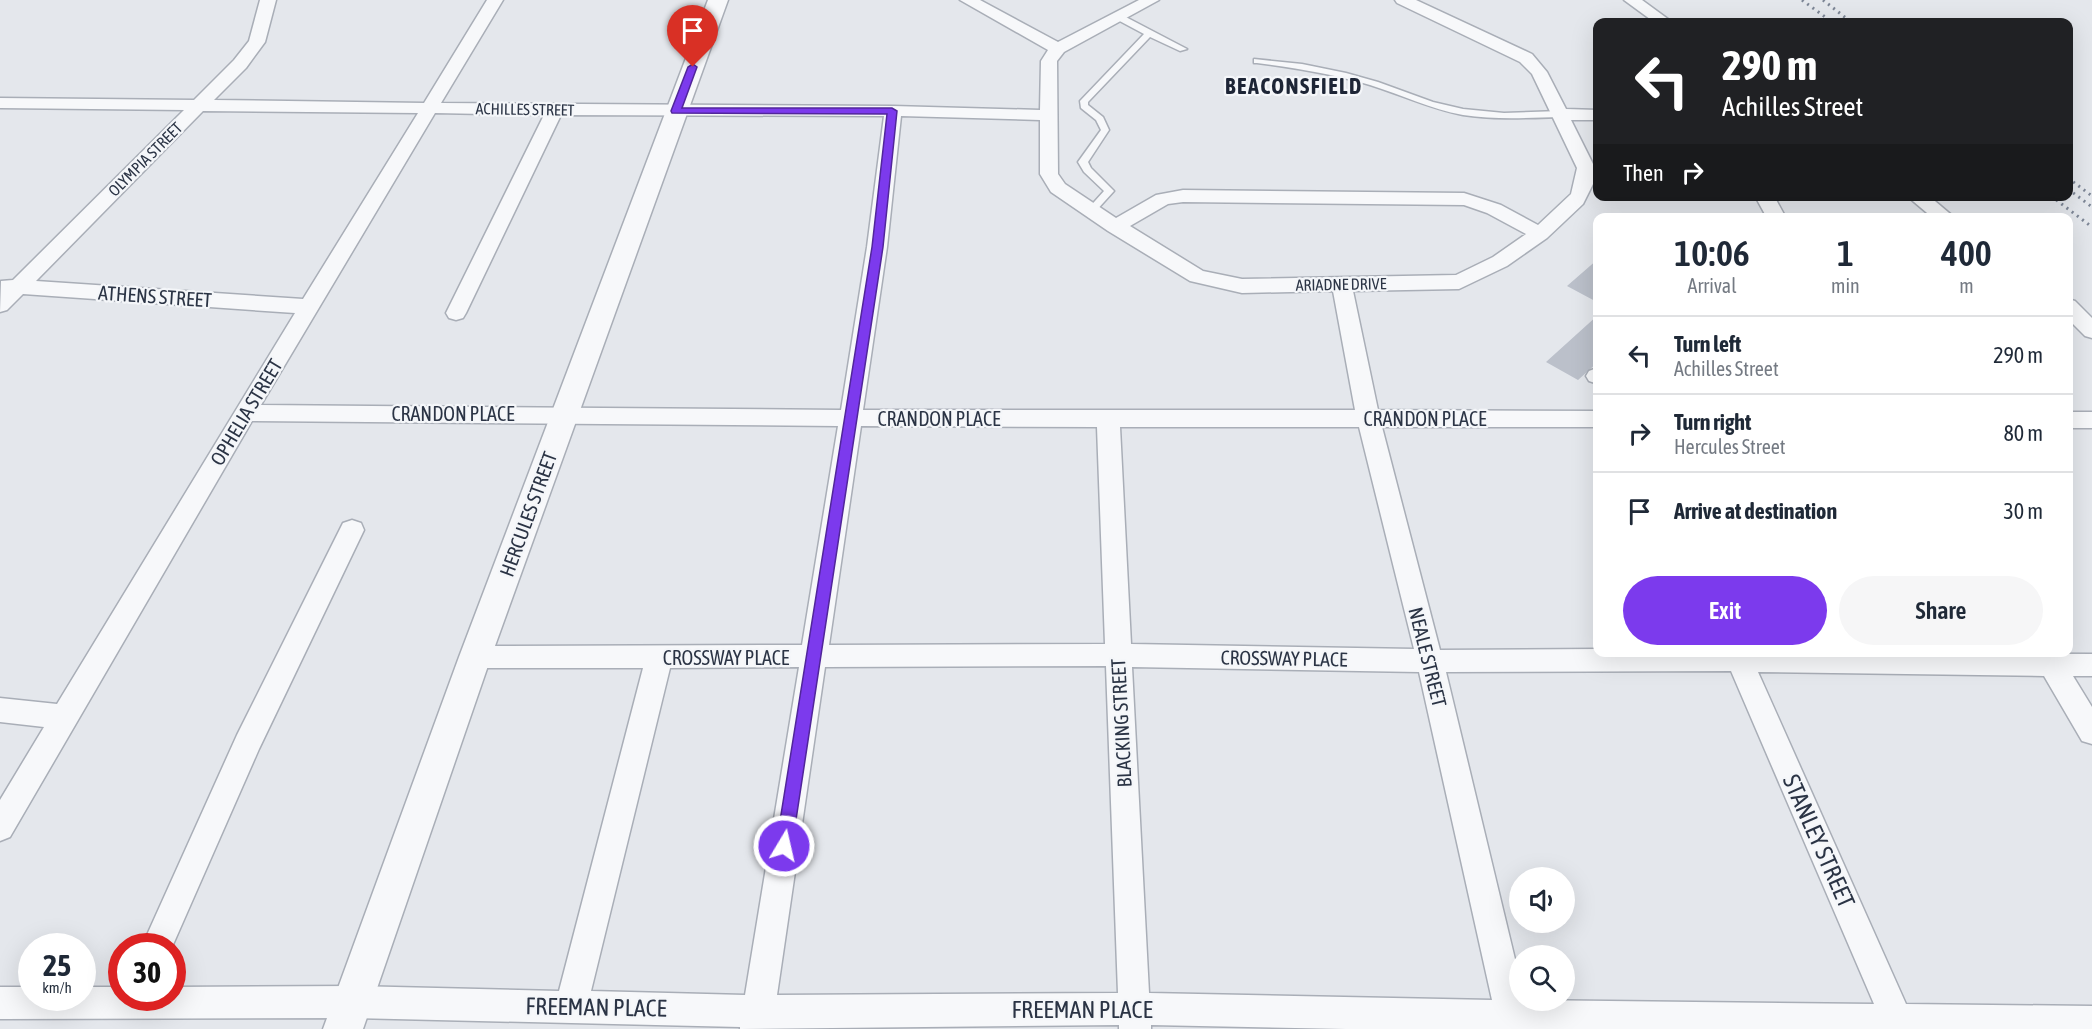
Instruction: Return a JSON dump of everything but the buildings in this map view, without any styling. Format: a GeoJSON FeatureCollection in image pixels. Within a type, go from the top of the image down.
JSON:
{"type":"FeatureCollection","features":[{"type":"Feature","properties":{"kind":"street","name":"OLYMPIA STREET"},"geometry":{"type":"LineString","coordinates":[[0,305],[9,286],[236,69],[254,48],[262,28],[268,0]]}},
{"type":"Feature","properties":{"kind":"street","name":"OPHELIA STREET"},"geometry":{"type":"LineString","coordinates":[[0,826],[245,413],[495,0]]}},
{"type":"Feature","properties":{"kind":"street","name":"HERCULES STREET"},"geometry":{"type":"LineString","coordinates":[[348,1016],[475,657],[718,0]]}},
{"type":"Feature","properties":{"kind":"street"},"geometry":{"type":"LineString","coordinates":[[968,0],[1058,49],[1150,0]]}},
{"type":"Feature","properties":{"kind":"street","name":"ARIADNE DRIVE"},"geometry":{"type":"LineString","coordinates":[[1058,49],[1049,61],[1049,174],[1058,188],[1091,212],[1197,276],[1242,286],[1459,282],[1505,260],[1540,234],[1580,195],[1586,179],[1581,154],[1539,72],[1526,58],[1403,0]]}},
{"type":"Feature","properties":{"kind":"street"},"geometry":{"type":"LineString","coordinates":[[1632,0],[1658,18]]}},
{"type":"Feature","properties":{"kind":"street","name":"ACHILLES STREET"},"geometry":{"type":"LineString","coordinates":[[0,103],[676,111],[892,111],[1050,115]]}},
{"type":"Feature","properties":{"kind":"street"},"geometry":{"type":"LineString","coordinates":[[456,313],[555,109]]}},
{"type":"Feature","properties":{"kind":"street"},"geometry":{"type":"LineString","coordinates":[[757,1020],[877,247],[892,111]]}},
{"type":"Feature","properties":{"kind":"street"},"geometry":{"type":"LineString","coordinates":[[1560,114],[1593,115]]}},
{"type":"Feature","properties":{"kind":"street"},"geometry":{"type":"LineString","coordinates":[[1115,226],[1164,199],[1183,196],[1464,199],[1479,202],[1540,234]]}},
{"type":"Feature","properties":{"kind":"street"},"geometry":{"type":"LineString","coordinates":[[1923,201],[1939,213]]}},
{"type":"Feature","properties":{"kind":"street","name":"NEALE STREET"},"geometry":{"type":"LineString","coordinates":[[1342,284],[1368,418],[1430,660],[1513,1023]]}},
{"type":"Feature","properties":{"kind":"street","name":"ATHENS STREET"},"geometry":{"type":"LineString","coordinates":[[9,286],[311,307]]}},
{"type":"Feature","properties":{"kind":"street"},"geometry":{"type":"LineString","coordinates":[[2073,311],[2092,331]]}},
{"type":"Feature","properties":{"kind":"street","name":"CRANDON PLACE"},"geometry":{"type":"LineString","coordinates":[[245,413],[851,418],[1593,419]]}},
{"type":"Feature","properties":{"kind":"street","name":"BLACKING STREET"},"geometry":{"type":"LineString","coordinates":[[1108,417],[1135,1019]]}},
{"type":"Feature","properties":{"kind":"street"},"geometry":{"type":"LineString","coordinates":[[2073,420],[2092,420]]}},
{"type":"Feature","properties":{"kind":"street"},"geometry":{"type":"LineString","coordinates":[[163,933],[247,744],[352,530]]}},
{"type":"Feature","properties":{"kind":"street","name":"CROSSWAY PLACE"},"geometry":{"type":"LineString","coordinates":[[475,657],[1117,656],[1430,660],[1661,657]]}},
{"type":"Feature","properties":{"kind":"street"},"geometry":{"type":"LineString","coordinates":[[570,1006],[659,657]]}},
{"type":"Feature","properties":{"kind":"street","name":"STANLEY STREET"},"geometry":{"type":"LineString","coordinates":[[1738,657],[1899,1024]]}},
{"type":"Feature","properties":{"kind":"street","name":"CROSSWAY PLACE"},"geometry":{"type":"LineString","coordinates":[[1892,657],[2047,658],[2092,665]]}},
{"type":"Feature","properties":{"kind":"street"},"geometry":{"type":"LineString","coordinates":[[2047,658],[2092,732]]}},
{"type":"Feature","properties":{"kind":"street"},"geometry":{"type":"LineString","coordinates":[[0,710],[64,717]]}},
{"type":"Feature","properties":{"kind":"street","name":"FREEMAN PLACE"},"geometry":{"type":"LineString","coordinates":[[0,1003],[108,1001]]}},
{"type":"Feature","properties":{"kind":"street","name":"FREEMAN PLACE"},"geometry":{"type":"LineString","coordinates":[[186,1004],[348,1016],[570,1006],[757,1020],[1135,1019],[1899,1024],[2092,1022]]}},
{"type":"Feature","properties":{"kind":"lane"},"geometry":{"type":"LineString","coordinates":[[1117,16],[1183,49]]}},
{"type":"Feature","properties":{"kind":"lane"},"geometry":{"type":"LineString","coordinates":[[1091,212],[1109,191],[1099,179],[1086,171],[1083,162],[1105,130],[1102,122],[1084,106],[1084,101],[1149,34]]}},
{"type":"Feature","properties":{"kind":"lane"},"geometry":{"type":"LineString","coordinates":[[1257,61],[1298,66],[1355,78],[1426,103],[1464,112],[1487,115],[1560,114]]}},
{"type":"Feature","properties":{"kind":"railway"},"geometry":{"type":"LineString","coordinates":[[1802,0],[1827,18]]}},
{"type":"Feature","properties":{"kind":"railway"},"geometry":{"type":"LineString","coordinates":[[1823,0],[1846,18]]}},
{"type":"Feature","properties":{"kind":"railway"},"geometry":{"type":"LineString","coordinates":[[2073,182],[2092,196]]}},
{"type":"Feature","properties":{"kind":"railway"},"geometry":{"type":"LineString","coordinates":[[2073,193],[2092,207]]}},
{"type":"Feature","properties":{"kind":"railway"},"geometry":{"type":"LineString","coordinates":[[2058,201],[2092,227]]}},
{"type":"Feature","properties":{"kind":"district","name":"BEACONSFIELD"},"geometry":{"type":"Point","coordinates":[1294,86]}},
{"type":"Feature","properties":{"kind":"route"},"geometry":{"type":"LineString","coordinates":[[693,67],[676,111],[892,111],[877,247],[784,846]]}}]}
